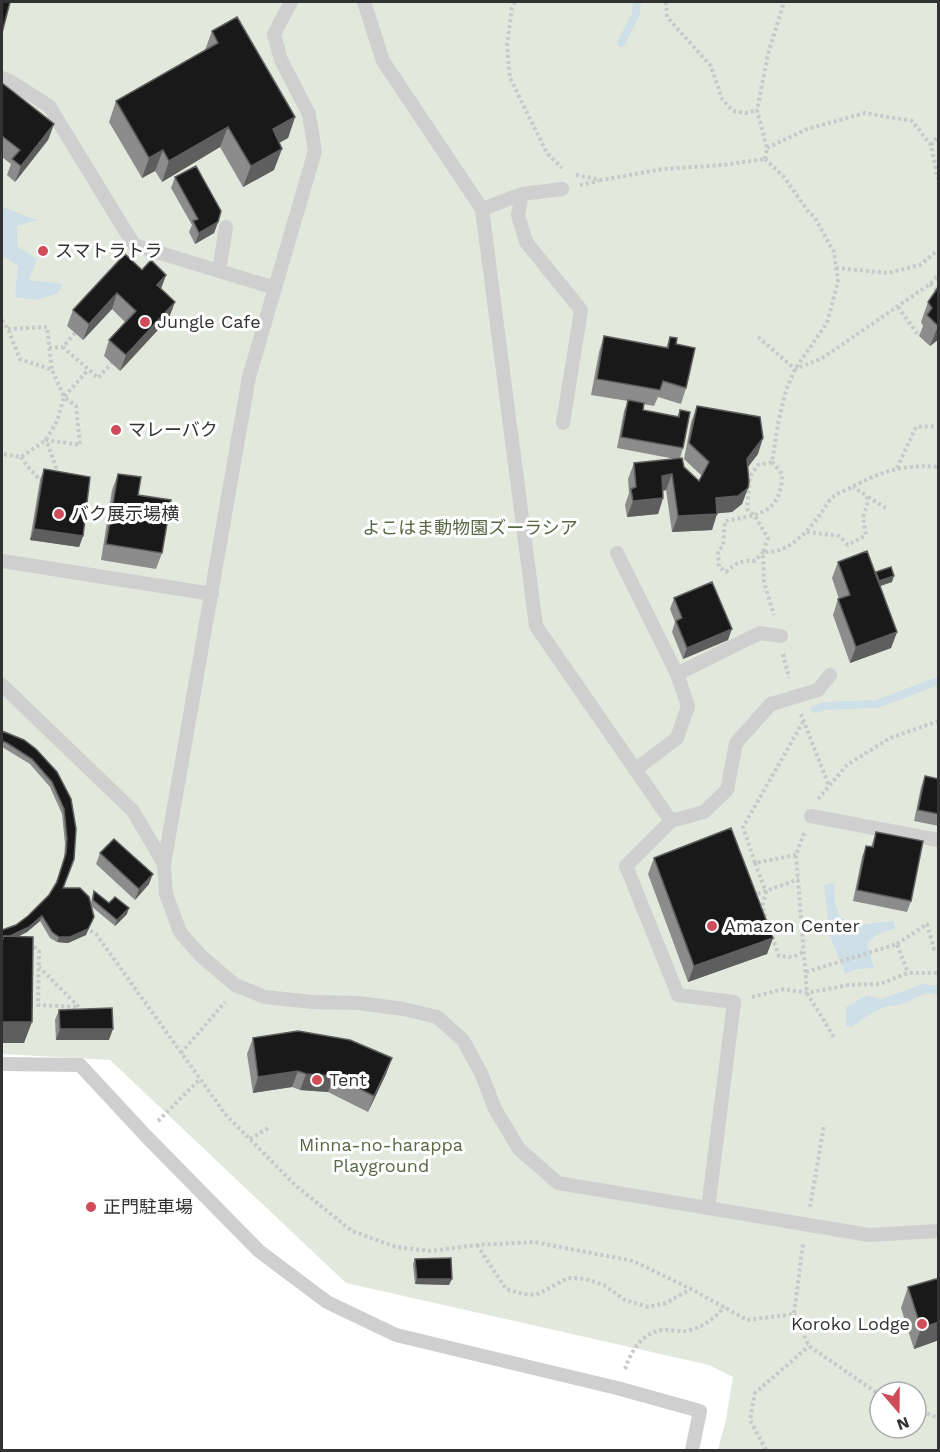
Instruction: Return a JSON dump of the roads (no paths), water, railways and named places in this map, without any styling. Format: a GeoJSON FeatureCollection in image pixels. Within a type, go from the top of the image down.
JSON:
{"type":"FeatureCollection","features":[{"type":"Feature","properties":{"kind":"lane"},"geometry":{"type":"LineString","coordinates":[[291,2],[274,34],[281,60],[309,114],[315,151],[249,377],[164,864],[166,894],[180,932],[201,956],[235,986],[265,997],[313,1002],[358,1003],[404,1009],[437,1017],[463,1040],[481,1073],[495,1109],[519,1149],[558,1183],[869,1235],[939,1231]]}},
{"type":"Feature","properties":{"kind":"lane"},"geometry":{"type":"LineString","coordinates":[[364,2],[383,61],[482,209],[536,626],[671,821]]}},
{"type":"Feature","properties":{"kind":"lane"},"geometry":{"type":"LineString","coordinates":[[2,78],[49,106],[134,245],[275,288]]}},
{"type":"Feature","properties":{"kind":"lane"},"geometry":{"type":"LineString","coordinates":[[482,209],[522,194],[562,189]]}},
{"type":"Feature","properties":{"kind":"lane"},"geometry":{"type":"LineString","coordinates":[[522,194],[518,214],[526,242],[581,310],[563,423]]}},
{"type":"Feature","properties":{"kind":"lane"},"geometry":{"type":"LineString","coordinates":[[219,271],[226,227]]}},
{"type":"Feature","properties":{"kind":"lane"},"geometry":{"type":"LineString","coordinates":[[617,553],[677,674],[688,706],[677,738],[635,770]]}},
{"type":"Feature","properties":{"kind":"lane"},"geometry":{"type":"LineString","coordinates":[[2,561],[212,594]]}},
{"type":"Feature","properties":{"kind":"lane"},"geometry":{"type":"LineString","coordinates":[[677,674],[760,633],[781,636]]}},
{"type":"Feature","properties":{"kind":"lane"},"geometry":{"type":"LineString","coordinates":[[708,1208],[734,1002],[678,995],[626,866],[671,821],[704,812],[727,790],[736,742],[771,704],[818,690],[830,675]]}},
{"type":"Feature","properties":{"kind":"lane"},"geometry":{"type":"LineString","coordinates":[[3,689],[133,811],[164,864]]}},
{"type":"Feature","properties":{"kind":"lane"},"geometry":{"type":"LineString","coordinates":[[811,816],[939,840]]}},
{"type":"Feature","properties":{"kind":"lane"},"geometry":{"type":"LineString","coordinates":[[2,1065],[80,1065],[259,1251],[327,1302],[396,1335],[617,1388],[700,1411],[692,1450]]}},
{"type":"Feature","properties":{"kind":"waterway"},"geometry":{"type":"LineString","coordinates":[[621,43],[636,14],[637,2]]}},
{"type":"Feature","properties":{"kind":"waterway"},"geometry":{"type":"LineString","coordinates":[[815,709],[825,706],[877,704],[938,681]]}},
{"type":"Feature","properties":{"kind":"place","name":"スマトラトラ"},"geometry":{"type":"Point","coordinates":[43,251]}},
{"type":"Feature","properties":{"kind":"place","name":"Jungle Cafe"},"geometry":{"type":"Point","coordinates":[145,322]}},
{"type":"Feature","properties":{"kind":"place","name":"マレーバク"},"geometry":{"type":"Point","coordinates":[116,430]}},
{"type":"Feature","properties":{"kind":"place","name":"バク展示場横"},"geometry":{"type":"Point","coordinates":[59,514]}},
{"type":"Feature","properties":{"kind":"place","name":"Amazon Center"},"geometry":{"type":"Point","coordinates":[712,926]}},
{"type":"Feature","properties":{"kind":"place","name":"Tent"},"geometry":{"type":"Point","coordinates":[317,1080]}},
{"type":"Feature","properties":{"kind":"place","name":"正門駐車場"},"geometry":{"type":"Point","coordinates":[91,1207]}},
{"type":"Feature","properties":{"kind":"place","name":"Koroko Lodge"},"geometry":{"type":"Point","coordinates":[922,1324]}},
{"type":"Feature","properties":{"kind":"park label","name":"よこはま動物園ズーラシア"},"geometry":{"type":"Point","coordinates":[470,528]}},
{"type":"Feature","properties":{"kind":"park label","name":"Minna-no-harappa Playground"},"geometry":{"type":"Point","coordinates":[381,1155]}}]}
